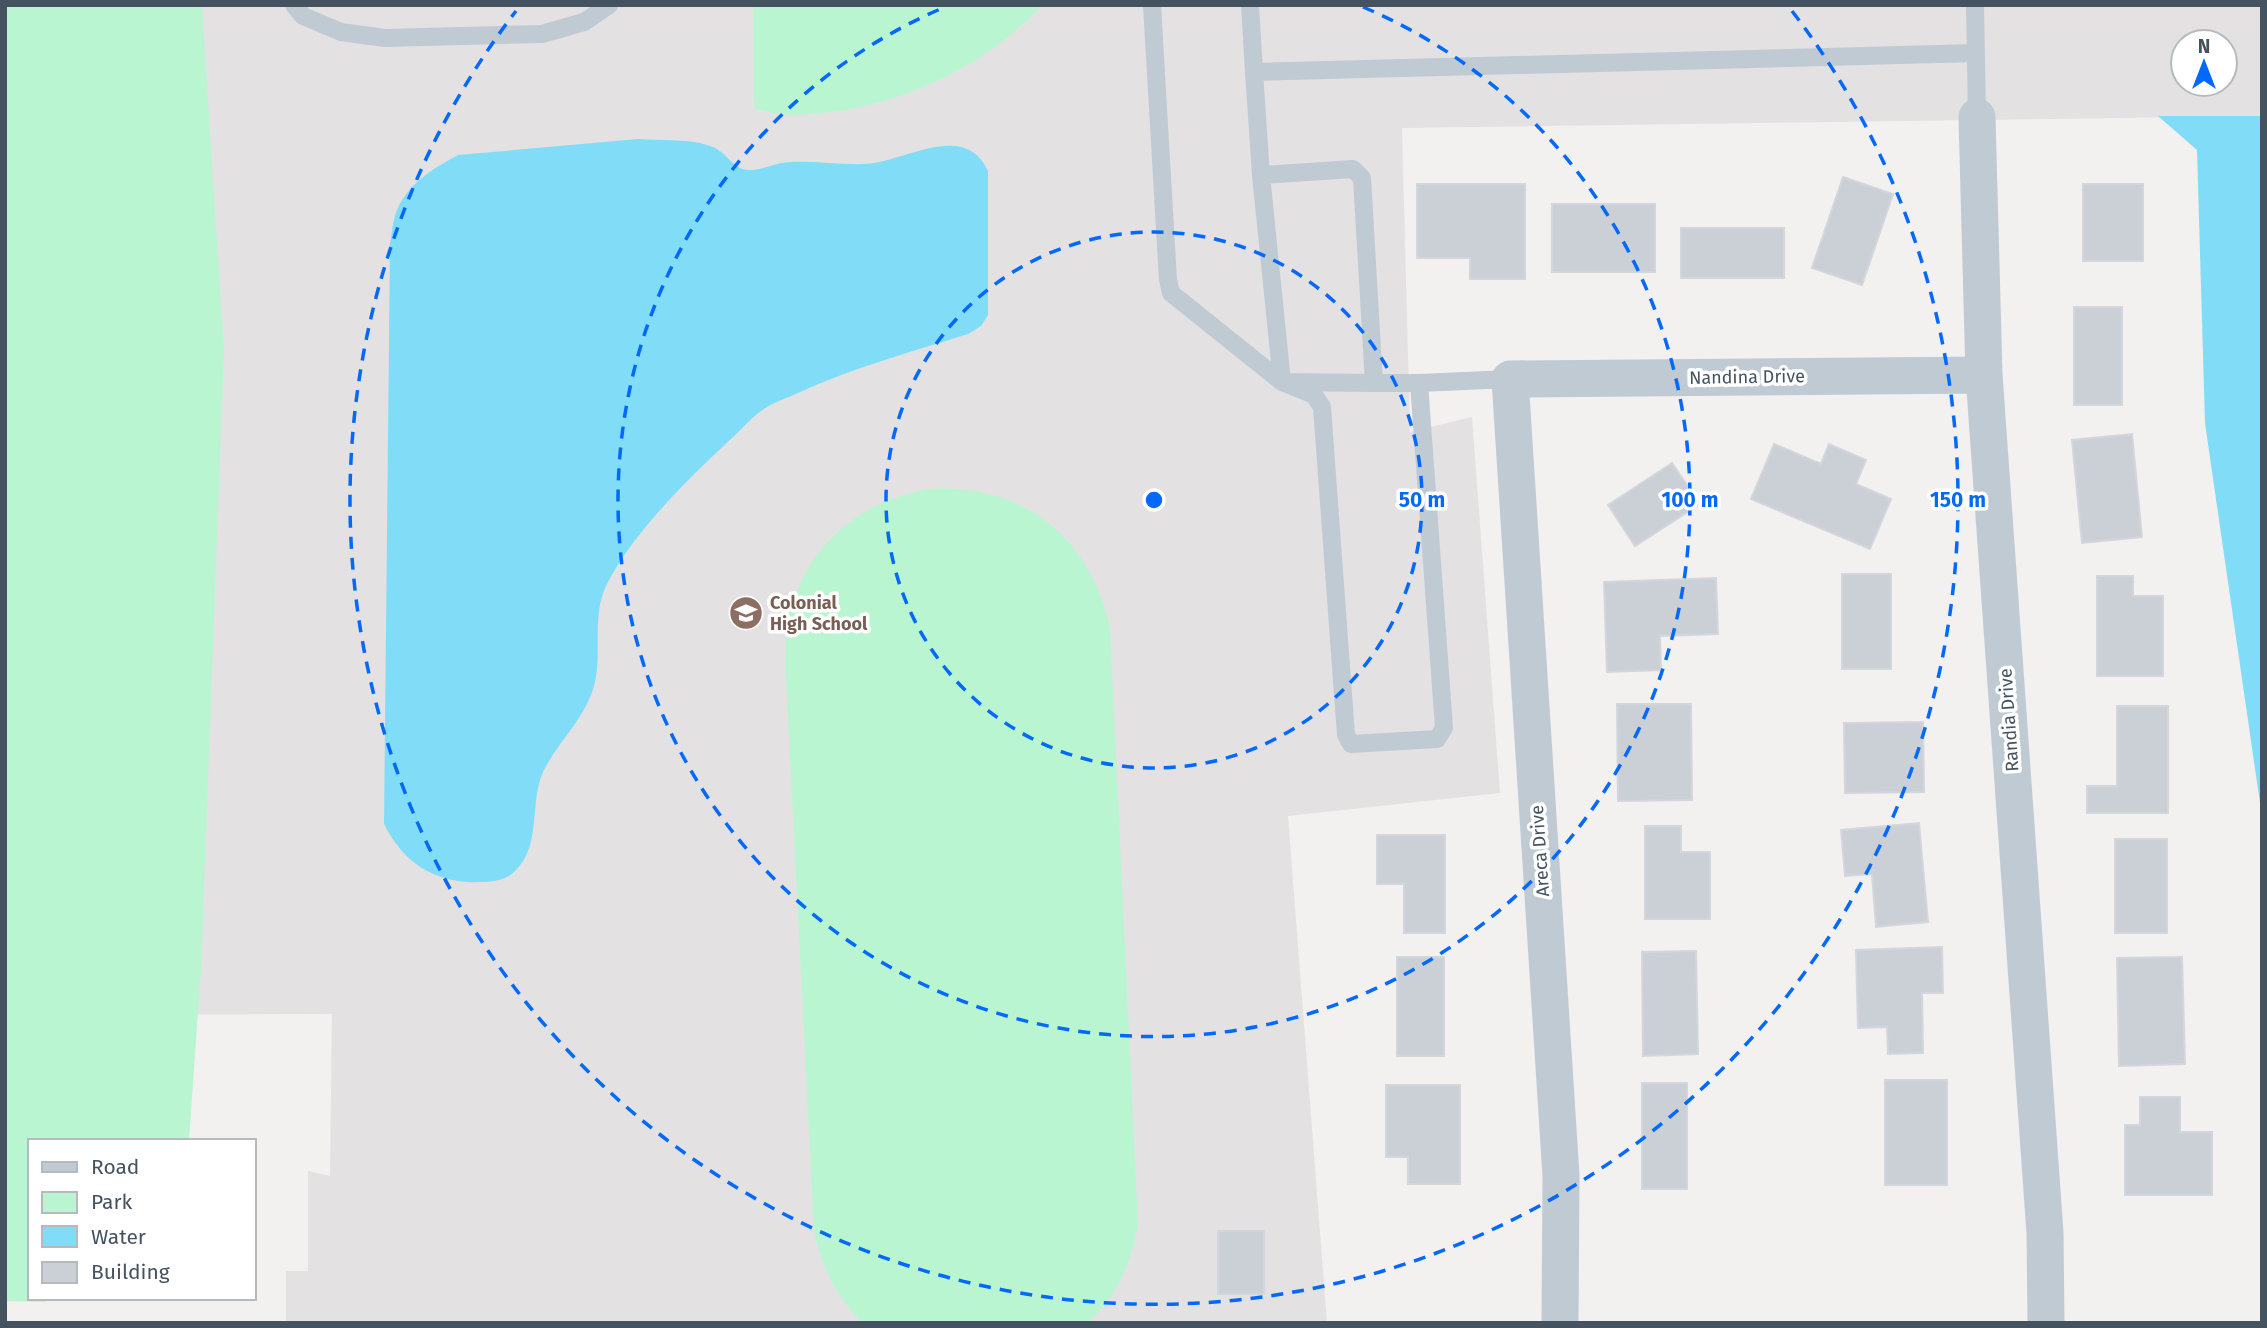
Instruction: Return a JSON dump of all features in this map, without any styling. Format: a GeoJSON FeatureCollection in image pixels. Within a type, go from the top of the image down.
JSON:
{"type":"FeatureCollection","features":[{"type":"Feature","properties":{"kind":"street","name":"Randia Drive"},"geometry":{"type":"LineString","coordinates":[[1977,117],[1984,374],[2045,1233],[2046,1323]]}},
{"type":"Feature","properties":{"kind":"street","name":"Nandina Drive"},"geometry":{"type":"LineString","coordinates":[[1510,379],[1984,374]]}},
{"type":"Feature","properties":{"kind":"street","name":"Areca Drive"},"geometry":{"type":"LineString","coordinates":[[1510,379],[1561,1176],[1560,1323]]}},
{"type":"Feature","properties":{"kind":"lane"},"geometry":{"type":"LineString","coordinates":[[294,5],[303,16],[341,32],[385,38],[542,34],[584,22],[610,5]]}},
{"type":"Feature","properties":{"kind":"lane"},"geometry":{"type":"LineString","coordinates":[[1152,5],[1168,280],[1171,293],[1282,382],[1314,395],[1322,407],[1346,735],[1351,744],[1437,739],[1444,727],[1419,383]]}},
{"type":"Feature","properties":{"kind":"lane"},"geometry":{"type":"LineString","coordinates":[[1250,5],[1261,175],[1282,382]]}},
{"type":"Feature","properties":{"kind":"lane"},"geometry":{"type":"LineString","coordinates":[[1975,5],[1977,117]]}},
{"type":"Feature","properties":{"kind":"lane"},"geometry":{"type":"LineString","coordinates":[[1254,72],[1976,53]]}},
{"type":"Feature","properties":{"kind":"lane"},"geometry":{"type":"LineString","coordinates":[[1261,175],[1353,169],[1362,178],[1374,383]]}},
{"type":"Feature","properties":{"kind":"lane"},"geometry":{"type":"LineString","coordinates":[[1282,382],[1419,383],[1510,379]]}},
{"type":"Feature","properties":{"kind":"shaded area","name":"Colonial High School"},"geometry":{"type":"Polygon","coordinates":[[[5,5],[2262,5],[2262,116],[1402,128],[1410,432],[1472,417],[1500,793],[1288,816],[1327,1323],[286,1323],[286,1271],[308,1271],[308,1171],[330,1176],[332,1014],[5,1015],[5,5]]]}},
{"type":"Feature","properties":{"kind":"green space"},"geometry":{"type":"Polygon","coordinates":[[[5,5],[202,5],[224,351],[201,969],[189,1139],[28,1139],[28,1300],[51,1300],[5,1301],[5,5]]]}},
{"type":"Feature","properties":{"kind":"green space"},"geometry":{"type":"Polygon","coordinates":[[[753,5],[1042,5],[1020,27],[970,64],[914,91],[854,108],[797,115],[771,113],[754,108],[753,5]]]}},
{"type":"Feature","properties":{"kind":"green space"},"geometry":{"type":"Polygon","coordinates":[[[928,489],[962,489],[994,495],[1022,506],[1047,522],[1069,542],[1086,567],[1100,595],[1110,628],[1138,1224],[1132,1252],[1122,1278],[1088,1323],[863,1323],[837,1292],[821,1256],[814,1230],[785,660],[787,627],[795,597],[807,570],[823,547],[844,527],[868,510],[896,497],[928,489]]]}},
{"type":"Feature","properties":{"kind":"water"},"geometry":{"type":"Polygon","coordinates":[[[2158,116],[2262,116],[2262,817],[2205,423],[2197,150],[2158,116]]]}},
{"type":"Feature","properties":{"kind":"water"},"geometry":{"type":"Polygon","coordinates":[[[638,139],[704,144],[718,149],[738,167],[748,170],[791,162],[866,164],[933,148],[964,148],[977,156],[988,171],[988,315],[981,326],[968,334],[860,368],[776,402],[752,419],[681,488],[646,526],[606,586],[599,612],[595,682],[581,715],[543,772],[532,836],[523,861],[512,874],[499,880],[465,882],[450,879],[423,869],[412,860],[401,850],[384,824],[390,244],[394,219],[399,205],[412,187],[458,155],[638,139]]]}},
{"type":"Feature","properties":{"kind":"building"},"geometry":{"type":"Polygon","coordinates":[[[1843,177],[1893,194],[1862,285],[1812,268],[1843,177]]]}},
{"type":"Feature","properties":{"kind":"building"},"geometry":{"type":"Polygon","coordinates":[[[1417,184],[1525,184],[1525,279],[1470,279],[1470,258],[1417,258],[1417,184]]]}},
{"type":"Feature","properties":{"kind":"building"},"geometry":{"type":"Polygon","coordinates":[[[2083,184],[2143,184],[2143,261],[2083,261],[2083,184]]]}},
{"type":"Feature","properties":{"kind":"building"},"geometry":{"type":"Polygon","coordinates":[[[1552,204],[1655,204],[1655,272],[1552,272],[1552,204]]]}},
{"type":"Feature","properties":{"kind":"building"},"geometry":{"type":"Polygon","coordinates":[[[1681,228],[1784,228],[1784,278],[1681,278],[1681,228]]]}},
{"type":"Feature","properties":{"kind":"building"},"geometry":{"type":"Polygon","coordinates":[[[2074,307],[2122,307],[2122,405],[2074,405],[2074,307]]]}},
{"type":"Feature","properties":{"kind":"building"},"geometry":{"type":"Polygon","coordinates":[[[2132,434],[2142,537],[2082,543],[2072,440],[2132,434]]]}},
{"type":"Feature","properties":{"kind":"building"},"geometry":{"type":"Polygon","coordinates":[[[1774,444],[1821,464],[1829,444],[1866,460],[1856,484],[1891,499],[1870,549],[1751,499],[1774,444]]]}},
{"type":"Feature","properties":{"kind":"building"},"geometry":{"type":"Polygon","coordinates":[[[1672,463],[1700,504],[1635,546],[1608,505],[1672,463]]]}},
{"type":"Feature","properties":{"kind":"building"},"geometry":{"type":"Polygon","coordinates":[[[1842,574],[1891,574],[1891,669],[1842,669],[1842,574]]]}},
{"type":"Feature","properties":{"kind":"building"},"geometry":{"type":"Polygon","coordinates":[[[2097,576],[2133,576],[2133,596],[2163,596],[2163,676],[2097,676],[2097,576]]]}},
{"type":"Feature","properties":{"kind":"building"},"geometry":{"type":"Polygon","coordinates":[[[1716,578],[1718,634],[1660,636],[1661,670],[1607,672],[1604,582],[1716,578]]]}},
{"type":"Feature","properties":{"kind":"building"},"geometry":{"type":"Polygon","coordinates":[[[1617,704],[1691,704],[1692,800],[1618,801],[1617,704]]]}},
{"type":"Feature","properties":{"kind":"building"},"geometry":{"type":"Polygon","coordinates":[[[2117,706],[2168,706],[2168,813],[2087,813],[2087,786],[2117,786],[2117,706]]]}},
{"type":"Feature","properties":{"kind":"building"},"geometry":{"type":"Polygon","coordinates":[[[1923,722],[1924,792],[1845,793],[1844,723],[1923,722]]]}},
{"type":"Feature","properties":{"kind":"building"},"geometry":{"type":"Polygon","coordinates":[[[1919,823],[1928,922],[1876,927],[1872,874],[1845,876],[1841,830],[1919,823]]]}},
{"type":"Feature","properties":{"kind":"building"},"geometry":{"type":"Polygon","coordinates":[[[1645,826],[1681,826],[1681,852],[1710,852],[1710,919],[1645,919],[1645,826]]]}},
{"type":"Feature","properties":{"kind":"building"},"geometry":{"type":"Polygon","coordinates":[[[1377,835],[1445,835],[1445,933],[1404,933],[1404,884],[1377,884],[1377,835]]]}},
{"type":"Feature","properties":{"kind":"building"},"geometry":{"type":"Polygon","coordinates":[[[2115,839],[2167,839],[2167,933],[2115,933],[2115,839]]]}},
{"type":"Feature","properties":{"kind":"building"},"geometry":{"type":"Polygon","coordinates":[[[1942,947],[1943,993],[1922,993],[1923,1053],[1888,1054],[1887,1027],[1858,1028],[1856,950],[1942,947]]]}},
{"type":"Feature","properties":{"kind":"building"},"geometry":{"type":"Polygon","coordinates":[[[1696,951],[1698,1054],[1643,1056],[1642,952],[1696,951]]]}},
{"type":"Feature","properties":{"kind":"building"},"geometry":{"type":"Polygon","coordinates":[[[1397,957],[1444,957],[1444,1056],[1397,1056],[1397,957]]]}},
{"type":"Feature","properties":{"kind":"building"},"geometry":{"type":"Polygon","coordinates":[[[2182,957],[2185,1064],[2119,1066],[2117,958],[2182,957]]]}},
{"type":"Feature","properties":{"kind":"building"},"geometry":{"type":"Polygon","coordinates":[[[1885,1080],[1947,1080],[1947,1185],[1885,1185],[1885,1080]]]}},
{"type":"Feature","properties":{"kind":"building"},"geometry":{"type":"Polygon","coordinates":[[[1642,1083],[1687,1083],[1687,1189],[1642,1189],[1642,1083]]]}},
{"type":"Feature","properties":{"kind":"building"},"geometry":{"type":"Polygon","coordinates":[[[1386,1085],[1460,1085],[1460,1184],[1408,1184],[1408,1157],[1386,1157],[1386,1085]]]}},
{"type":"Feature","properties":{"kind":"building"},"geometry":{"type":"Polygon","coordinates":[[[2140,1097],[2180,1097],[2180,1132],[2212,1132],[2212,1195],[2125,1195],[2125,1125],[2140,1125],[2140,1097]]]}},
{"type":"Feature","properties":{"kind":"building"},"geometry":{"type":"Polygon","coordinates":[[[1218,1231],[1264,1231],[1264,1294],[1218,1294],[1218,1231]]]}},
{"type":"Feature","properties":{"kind":"place","name":"Colonial High School"},"geometry":{"type":"Point","coordinates":[746,613]}}]}
